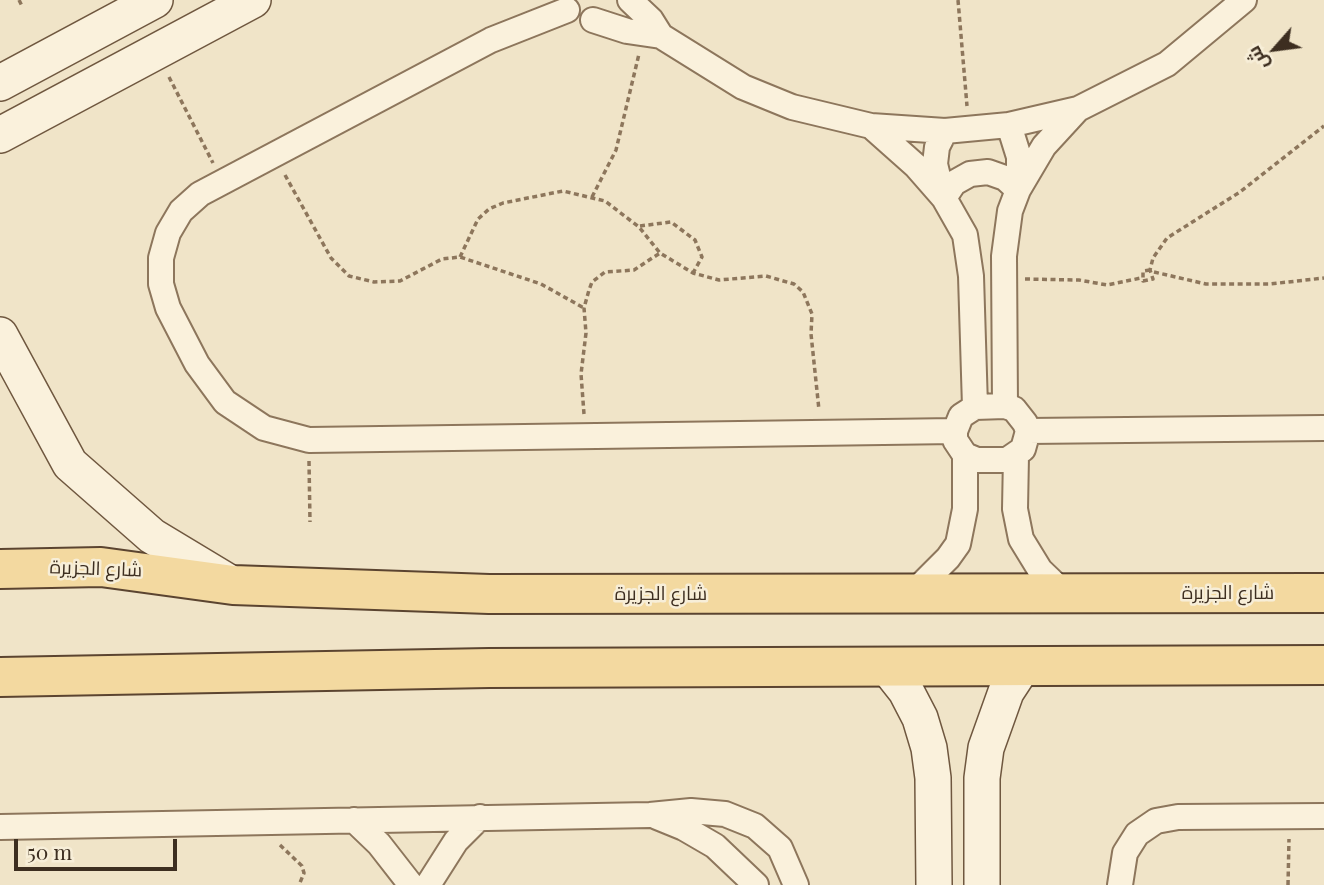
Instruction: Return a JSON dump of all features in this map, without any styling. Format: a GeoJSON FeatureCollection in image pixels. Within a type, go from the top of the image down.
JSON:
{"type":"FeatureCollection","features":[{"type":"Feature","properties":{"kind":"main road","name":"شارع الجزيرة"},"geometry":{"type":"LineString","coordinates":[[0,569],[102,567],[233,585],[489,594],[1324,593]]}},
{"type":"Feature","properties":{"kind":"main road"},"geometry":{"type":"LineString","coordinates":[[0,677],[489,668],[1324,665]]}},
{"type":"Feature","properties":{"kind":"street"},"geometry":{"type":"LineString","coordinates":[[31,118],[5,80],[155,0]]}},
{"type":"Feature","properties":{"kind":"street"},"geometry":{"type":"LineString","coordinates":[[0,135],[253,0]]}},
{"type":"Feature","properties":{"kind":"street"},"geometry":{"type":"LineString","coordinates":[[593,20],[602,15],[608,0]]}},
{"type":"Feature","properties":{"kind":"street"},"geometry":{"type":"LineString","coordinates":[[631,0],[651,20],[652,35]]}},
{"type":"Feature","properties":{"kind":"street"},"geometry":{"type":"LineString","coordinates":[[955,431],[309,440],[264,428],[225,402],[197,364],[168,308],[161,284],[161,258],[168,233],[181,211],[200,194],[491,40],[566,5],[574,17],[652,35],[767,98],[871,127],[957,130],[1009,125],[1078,109],[1167,64],[1244,0]]}},
{"type":"Feature","properties":{"kind":"street"},"geometry":{"type":"LineString","coordinates":[[1005,405],[1005,233],[1018,190],[1044,146],[1078,109]]}},
{"type":"Feature","properties":{"kind":"street"},"geometry":{"type":"LineString","coordinates":[[1009,125],[1019,157],[1018,190]]}},
{"type":"Feature","properties":{"kind":"street"},"geometry":{"type":"LineString","coordinates":[[871,127],[916,166],[944,198]]}},
{"type":"Feature","properties":{"kind":"street"},"geometry":{"type":"LineString","coordinates":[[957,130],[937,147],[934,164],[937,182],[965,234],[970,255],[975,407]]}},
{"type":"Feature","properties":{"kind":"street"},"geometry":{"type":"LineString","coordinates":[[944,198],[954,183],[970,174],[988,172],[1005,178],[1018,190]]}},
{"type":"Feature","properties":{"kind":"street"},"geometry":{"type":"LineString","coordinates":[[0,335],[71,464],[152,537],[233,585]]}},
{"type":"Feature","properties":{"kind":"street"},"geometry":{"type":"LineString","coordinates":[[1005,405],[1020,415],[1028,431],[1027,441],[1016,456],[1007,460],[977,460],[965,455],[959,448],[955,431],[961,416],[975,407],[1005,405]]}},
{"type":"Feature","properties":{"kind":"street"},"geometry":{"type":"LineString","coordinates":[[1028,431],[1324,428]]}},
{"type":"Feature","properties":{"kind":"street"},"geometry":{"type":"LineString","coordinates":[[912,594],[948,558],[958,544],[965,509],[965,455]]}},
{"type":"Feature","properties":{"kind":"street"},"geometry":{"type":"LineString","coordinates":[[1016,456],[1015,509],[1021,539],[1040,570],[1065,594]]}},
{"type":"Feature","properties":{"kind":"street"},"geometry":{"type":"LineString","coordinates":[[982,885],[982,778],[986,748],[1002,701],[1023,666]]}},
{"type":"Feature","properties":{"kind":"street"},"geometry":{"type":"LineString","coordinates":[[887,667],[906,691],[920,718],[929,748],[933,778],[934,885]]}},
{"type":"Feature","properties":{"kind":"street"},"geometry":{"type":"LineString","coordinates":[[0,827],[650,815],[691,811],[725,814],[755,826],[780,848],[796,885]]}},
{"type":"Feature","properties":{"kind":"street"},"geometry":{"type":"LineString","coordinates":[[650,815],[684,828],[715,846],[756,885]]}},
{"type":"Feature","properties":{"kind":"street"},"geometry":{"type":"LineString","coordinates":[[1120,885],[1125,853],[1137,834],[1156,821],[1178,817],[1324,816]]}},
{"type":"Feature","properties":{"kind":"street"},"geometry":{"type":"LineString","coordinates":[[428,885],[456,841],[480,817]]}},
{"type":"Feature","properties":{"kind":"street"},"geometry":{"type":"LineString","coordinates":[[354,820],[379,844],[411,885]]}},
{"type":"Feature","properties":{"kind":"path"},"geometry":{"type":"LineString","coordinates":[[19,0],[22,6]]}},
{"type":"Feature","properties":{"kind":"path"},"geometry":{"type":"LineString","coordinates":[[957,130],[958,0]]}},
{"type":"Feature","properties":{"kind":"path"},"geometry":{"type":"LineString","coordinates":[[592,197],[616,150],[652,35]]}},
{"type":"Feature","properties":{"kind":"path"},"geometry":{"type":"LineString","coordinates":[[168,75],[223,182]]}},
{"type":"Feature","properties":{"kind":"path"},"geometry":{"type":"LineString","coordinates":[[1006,278],[1079,280],[1107,285],[1140,278],[1150,282],[1159,247],[1167,238],[1240,192],[1324,126]]}},
{"type":"Feature","properties":{"kind":"path"},"geometry":{"type":"LineString","coordinates":[[274,155],[331,258],[349,276],[374,282],[400,281],[442,259],[460,257],[541,284],[584,308]]}},
{"type":"Feature","properties":{"kind":"path"},"geometry":{"type":"LineString","coordinates":[[460,257],[478,219],[489,209],[541,193],[563,191],[592,197],[623,212],[660,253],[693,273],[719,280],[766,276],[794,284],[803,292],[812,314],[811,334],[821,433]]}},
{"type":"Feature","properties":{"kind":"path"},"geometry":{"type":"LineString","coordinates":[[639,227],[671,222],[695,240],[702,257],[693,273]]}},
{"type":"Feature","properties":{"kind":"path"},"geometry":{"type":"LineString","coordinates":[[586,436],[581,374],[586,333],[584,308],[589,289],[598,276],[606,272],[634,271],[660,253]]}},
{"type":"Feature","properties":{"kind":"path"},"geometry":{"type":"LineString","coordinates":[[1140,278],[1143,271],[1206,284],[1270,284],[1324,278]]}},
{"type":"Feature","properties":{"kind":"path"},"geometry":{"type":"LineString","coordinates":[[309,440],[310,522]]}},
{"type":"Feature","properties":{"kind":"path"},"geometry":{"type":"LineString","coordinates":[[1288,885],[1290,816]]}},
{"type":"Feature","properties":{"kind":"path"},"geometry":{"type":"LineString","coordinates":[[256,822],[302,866],[304,873],[299,885]]}}]}
